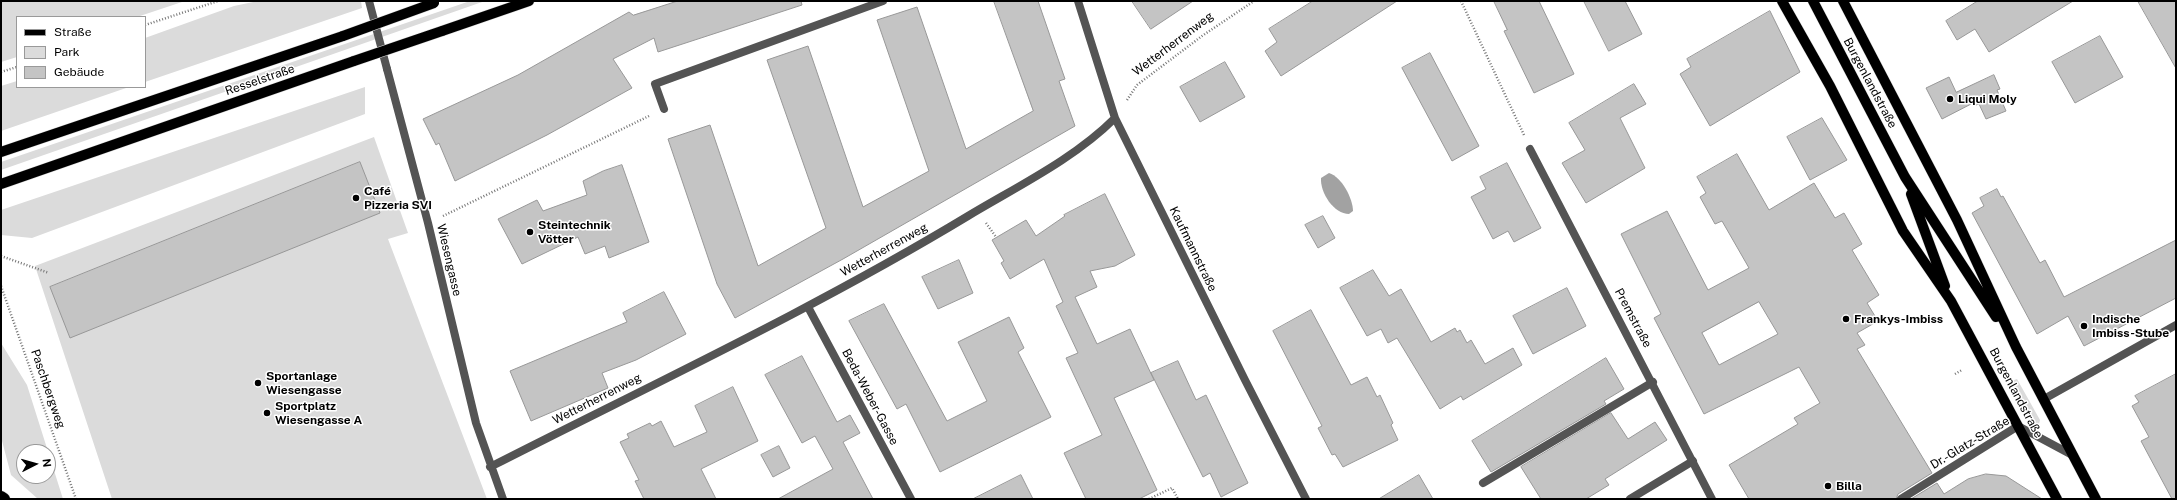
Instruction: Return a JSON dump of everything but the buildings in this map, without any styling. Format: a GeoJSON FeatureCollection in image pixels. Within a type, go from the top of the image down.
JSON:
{"type":"FeatureCollection","features":[{"type":"Feature","properties":{"kind":"main road","name":"Resselstraße"},"geometry":{"type":"LineString","coordinates":[[1,184],[528,1]]}},
{"type":"Feature","properties":{"kind":"main road"},"geometry":{"type":"LineString","coordinates":[[1782,1],[1830,86],[1903,231],[1951,301]]}},
{"type":"Feature","properties":{"kind":"main road","name":"Burgenlandstraße"},"geometry":{"type":"LineString","coordinates":[[1813,1],[1905,177]]}},
{"type":"Feature","properties":{"kind":"main road"},"geometry":{"type":"LineString","coordinates":[[1843,1],[1954,214],[2016,347]]}},
{"type":"Feature","properties":{"kind":"main road","name":"Resselstraße"},"geometry":{"type":"LineString","coordinates":[[1,152],[343,36],[437,2]]}},
{"type":"Feature","properties":{"kind":"main road"},"geometry":{"type":"LineString","coordinates":[[1905,177],[1951,301]]}},
{"type":"Feature","properties":{"kind":"main road"},"geometry":{"type":"LineString","coordinates":[[1905,177],[2016,347]]}},
{"type":"Feature","properties":{"kind":"main road","name":"Burgenlandstraße"},"geometry":{"type":"LineString","coordinates":[[1951,301],[2057,499]]}},
{"type":"Feature","properties":{"kind":"main road","name":"Burgenlandstraße"},"geometry":{"type":"LineString","coordinates":[[2016,347],[2096,499]]}},
{"type":"Feature","properties":{"kind":"street","name":"Wiesengasse"},"geometry":{"type":"LineString","coordinates":[[369,1],[428,223],[476,423],[490,467],[503,499]]}},
{"type":"Feature","properties":{"kind":"street"},"geometry":{"type":"LineString","coordinates":[[664,109],[655,84],[883,1]]}},
{"type":"Feature","properties":{"kind":"street","name":"Kaufmannstraße"},"geometry":{"type":"LineString","coordinates":[[1078,1],[1115,118],[1244,380],[1306,499]]}},
{"type":"Feature","properties":{"kind":"street","name":"Wetterherrenweg"},"geometry":{"type":"LineString","coordinates":[[490,467],[808,307],[941,232],[1072,153],[1104,129],[1115,118]]}},
{"type":"Feature","properties":{"kind":"street","name":"Premstraße"},"geometry":{"type":"LineString","coordinates":[[1530,149],[1653,382],[1712,499]]}},
{"type":"Feature","properties":{"kind":"street","name":"Beda-Weber-Gasse"},"geometry":{"type":"LineString","coordinates":[[808,307],[911,499]]}},
{"type":"Feature","properties":{"kind":"street"},"geometry":{"type":"LineString","coordinates":[[2044,399],[2176,325]]}},
{"type":"Feature","properties":{"kind":"street"},"geometry":{"type":"LineString","coordinates":[[1483,483],[1653,382]]}},
{"type":"Feature","properties":{"kind":"street","name":"Dr.-Glatz-Straße"},"geometry":{"type":"LineString","coordinates":[[1901,499],[2018,426],[2074,456]]}},
{"type":"Feature","properties":{"kind":"street"},"geometry":{"type":"LineString","coordinates":[[1630,499],[1693,461]]}},
{"type":"Feature","properties":{"kind":"path"},"geometry":{"type":"LineString","coordinates":[[146,25],[218,1]]}},
{"type":"Feature","properties":{"kind":"path","name":"Wetterherrenweg"},"geometry":{"type":"LineString","coordinates":[[1115,118],[1137,84],[1202,36],[1254,1]]}},
{"type":"Feature","properties":{"kind":"path"},"geometry":{"type":"LineString","coordinates":[[1461,1],[1530,149]]}},
{"type":"Feature","properties":{"kind":"path"},"geometry":{"type":"LineString","coordinates":[[1,72],[16,67]]}},
{"type":"Feature","properties":{"kind":"path"},"geometry":{"type":"LineString","coordinates":[[458,209],[664,109]]}},
{"type":"Feature","properties":{"kind":"path"},"geometry":{"type":"LineString","coordinates":[[1,256],[48,273]]}},
{"type":"Feature","properties":{"kind":"path","name":"Paschbergweg"},"geometry":{"type":"LineString","coordinates":[[1,286],[76,499]]}},
{"type":"Feature","properties":{"kind":"path"},"geometry":{"type":"LineString","coordinates":[[1955,374],[1962,370]]}},
{"type":"Feature","properties":{"kind":"path"},"geometry":{"type":"LineString","coordinates":[[1149,499],[1172,488],[1178,499]]}},
{"type":"Feature","properties":{"kind":"green space"},"geometry":{"type":"Polygon","coordinates":[[[1,1],[185,1],[140,16],[16,16],[16,57],[1,62],[1,1]]]}},
{"type":"Feature","properties":{"kind":"green space"},"geometry":{"type":"Polygon","coordinates":[[[258,1],[361,1],[362,8],[146,82],[146,38],[234,6],[258,1]]]}},
{"type":"Feature","properties":{"kind":"green space"},"geometry":{"type":"Polygon","coordinates":[[[470,1],[485,1],[1,170],[1,162],[470,1]]]}},
{"type":"Feature","properties":{"kind":"green space"},"geometry":{"type":"Polygon","coordinates":[[[16,81],[16,88],[126,88],[1,131],[1,86],[16,81]]]}},
{"type":"Feature","properties":{"kind":"green space"},"geometry":{"type":"Polygon","coordinates":[[[365,87],[365,114],[32,238],[1,235],[1,210],[365,87]]]}},
{"type":"Feature","properties":{"kind":"green space","name":"Sportanlage Wiesengasse"},"geometry":{"type":"Polygon","coordinates":[[[374,137],[408,233],[388,239],[487,499],[112,499],[35,266],[374,137]]]}},
{"type":"Feature","properties":{"kind":"green space"},"geometry":{"type":"Polygon","coordinates":[[[1,343],[27,385],[46,444],[16,444],[16,479],[11,475],[1,437],[1,343]]]}},
{"type":"Feature","properties":{"kind":"green space"},"geometry":{"type":"Polygon","coordinates":[[[2017,379],[2040,420],[2039,424],[2036,425],[2022,407],[2009,382],[2017,379]]]}},
{"type":"Feature","properties":{"kind":"green space"},"geometry":{"type":"Polygon","coordinates":[[[56,477],[63,499],[38,499],[21,484],[56,484],[56,477]]]}},
{"type":"Feature","properties":{"kind":"shaded area"},"geometry":{"type":"Polygon","coordinates":[[[1329,173],[1338,179],[1349,195],[1353,206],[1353,211],[1349,214],[1343,213],[1333,207],[1325,196],[1321,184],[1321,178],[1329,173]]]}},
{"type":"Feature","properties":{"kind":"place","name":"Liqui Moly"},"geometry":{"type":"Point","coordinates":[1950,99]}},
{"type":"Feature","properties":{"kind":"place","name":"Café Pizzeria SVI"},"geometry":{"type":"Point","coordinates":[356,198]}},
{"type":"Feature","properties":{"kind":"place","name":"Steintechnik Vötter"},"geometry":{"type":"Point","coordinates":[530,232]}},
{"type":"Feature","properties":{"kind":"place","name":"Frankys-Imbiss"},"geometry":{"type":"Point","coordinates":[1846,319]}},
{"type":"Feature","properties":{"kind":"place","name":"Indische Imbiss-Stube"},"geometry":{"type":"Point","coordinates":[2084,326]}},
{"type":"Feature","properties":{"kind":"place","name":"Sportanlage Wiesengasse"},"geometry":{"type":"Point","coordinates":[258,383]}},
{"type":"Feature","properties":{"kind":"place","name":"Sportplatz Wiesengasse A"},"geometry":{"type":"Point","coordinates":[267,413]}},
{"type":"Feature","properties":{"kind":"place","name":"Billa"},"geometry":{"type":"Point","coordinates":[1828,486]}}]}
